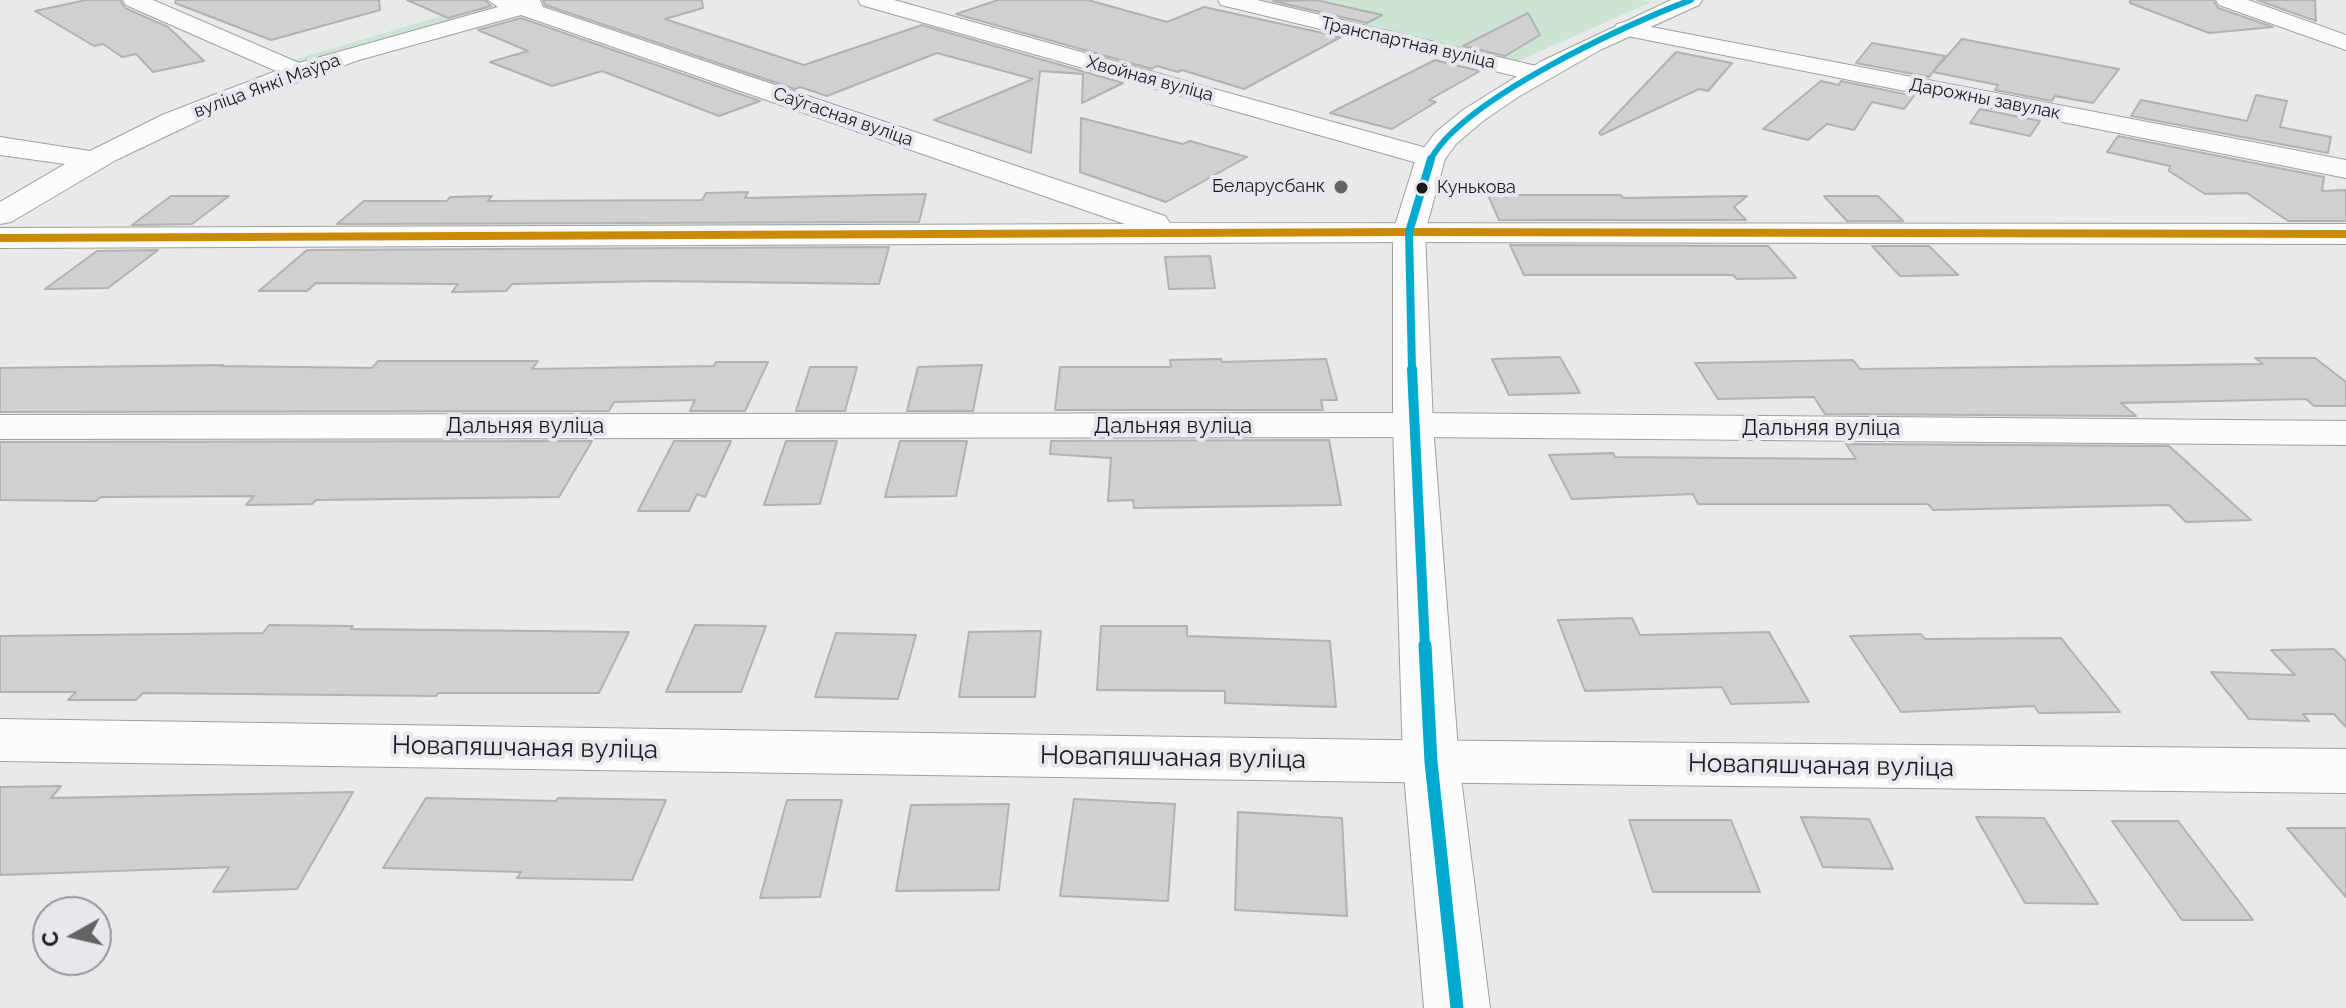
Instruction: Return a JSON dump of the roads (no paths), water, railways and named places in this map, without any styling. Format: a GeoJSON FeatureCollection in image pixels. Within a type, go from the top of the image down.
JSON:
{"type":"FeatureCollection","features":[{"type":"Feature","properties":{"kind":"street"},"geometry":{"type":"LineString","coordinates":[[134,0],[299,72]]}},
{"type":"Feature","properties":{"kind":"street","name":"вуліца Янкі Маўра"},"geometry":{"type":"LineString","coordinates":[[0,215],[92,160],[173,120],[299,72],[510,4],[551,0]]}},
{"type":"Feature","properties":{"kind":"street","name":"Хвойная вуліца"},"geometry":{"type":"LineString","coordinates":[[869,0],[1431,158]]}},
{"type":"Feature","properties":{"kind":"street","name":"Транспартная вуліца"},"geometry":{"type":"LineString","coordinates":[[1229,0],[1540,74]]}},
{"type":"Feature","properties":{"kind":"street"},"geometry":{"type":"LineString","coordinates":[[1457,1008],[1431,762],[1413,425],[1409,232],[1431,158],[1452,130],[1540,74],[1625,29],[1691,0]]}},
{"type":"Feature","properties":{"kind":"street"},"geometry":{"type":"LineString","coordinates":[[2227,0],[2346,43]]}},
{"type":"Feature","properties":{"kind":"street","name":"Саўгасная вуліца"},"geometry":{"type":"LineString","coordinates":[[510,4],[1187,235]]}},
{"type":"Feature","properties":{"kind":"street","name":"Дарожны завулак"},"geometry":{"type":"LineString","coordinates":[[1625,29],[2346,169]]}},
{"type":"Feature","properties":{"kind":"street"},"geometry":{"type":"LineString","coordinates":[[0,146],[92,160]]}},
{"type":"Feature","properties":{"kind":"street"},"geometry":{"type":"LineString","coordinates":[[0,238],[1409,232],[2346,234]]}},
{"type":"Feature","properties":{"kind":"street","name":"Дальняя вуліца"},"geometry":{"type":"LineString","coordinates":[[0,427],[1413,425],[2346,433]]}},
{"type":"Feature","properties":{"kind":"street","name":"Новапяшчаная вуліца"},"geometry":{"type":"LineString","coordinates":[[0,740],[1431,762],[2346,771]]}},
{"type":"Feature","properties":{"kind":"place","name":"Беларусбанк"},"geometry":{"type":"Point","coordinates":[1341,187]}},
{"type":"Feature","properties":{"kind":"place","name":"Кунькова"},"geometry":{"type":"Point","coordinates":[1422,188]}}]}
